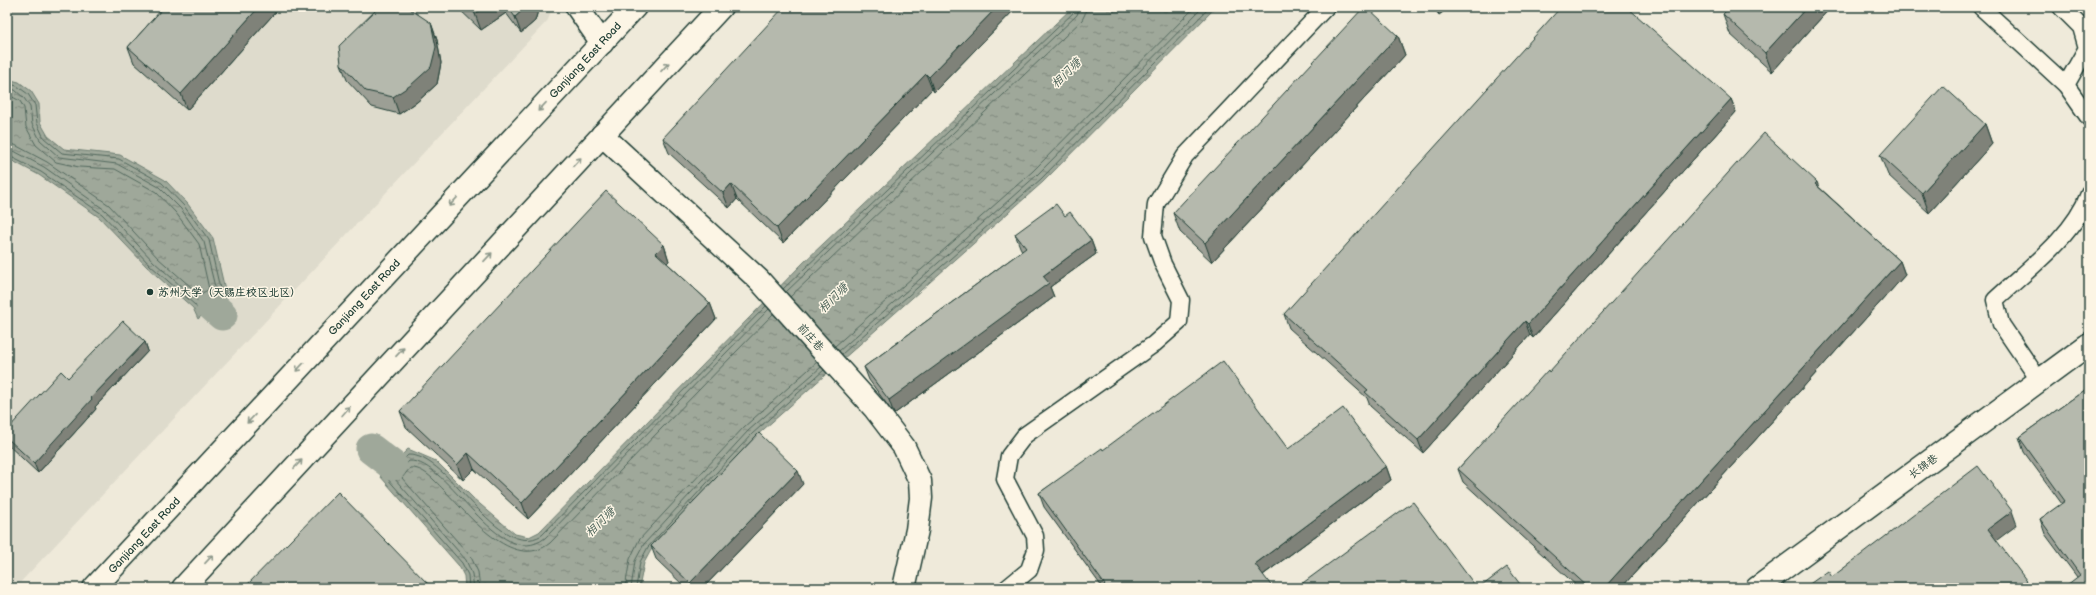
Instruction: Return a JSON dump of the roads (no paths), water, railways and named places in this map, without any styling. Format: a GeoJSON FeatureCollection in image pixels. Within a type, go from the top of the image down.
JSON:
{"type":"FeatureCollection","features":[{"type":"Feature","properties":{"kind":"main road"},"geometry":{"type":"LineString","coordinates":[[577,7],[602,43]]}},
{"type":"Feature","properties":{"kind":"main road","name":"Ganjiang East Road"},"geometry":{"type":"LineString","coordinates":[[94,588],[635,7]]}},
{"type":"Feature","properties":{"kind":"main road"},"geometry":{"type":"LineString","coordinates":[[183,588],[721,7]]}},
{"type":"Feature","properties":{"kind":"main road","name":"前庄巷"},"geometry":{"type":"LineString","coordinates":[[602,135],[759,280],[890,426],[910,458],[920,481],[921,498],[917,530],[904,588]]}},
{"type":"Feature","properties":{"kind":"main road","name":"长锦巷"},"geometry":{"type":"LineString","coordinates":[[1757,588],[2089,344]]}},
{"type":"Feature","properties":{"kind":"lane"},"geometry":{"type":"LineString","coordinates":[[1007,588],[1029,570],[1036,550],[1035,536],[1005,479],[1009,456],[1025,435],[1154,344],[1179,322],[1181,300],[1163,264],[1153,236],[1156,204],[1185,156],[1326,7]]}},
{"type":"Feature","properties":{"kind":"lane"},"geometry":{"type":"LineString","coordinates":[[1981,7],[2066,85],[2089,118]]}},
{"type":"Feature","properties":{"kind":"lane"},"geometry":{"type":"LineString","coordinates":[[2061,7],[2081,27],[2087,48],[2066,85]]}},
{"type":"Feature","properties":{"kind":"lane"},"geometry":{"type":"LineString","coordinates":[[2039,380],[2001,324],[1994,300],[2061,239],[2085,204],[2089,194]]}},
{"type":"Feature","properties":{"kind":"water","name":"相门塘"},"geometry":{"type":"Polygon","coordinates":[[[1073,7],[1216,7],[1043,182],[755,437],[651,550],[644,563],[639,588],[465,588],[464,576],[459,566],[380,476],[408,449],[436,461],[474,499],[515,534],[529,537],[539,532],[804,262],[1073,7]]]}},
{"type":"Feature","properties":{"kind":"water"},"geometry":{"type":"Polygon","coordinates":[[[7,79],[19,82],[31,91],[39,104],[40,122],[48,136],[64,149],[120,155],[165,180],[187,203],[213,238],[226,294],[198,319],[193,308],[148,268],[99,217],[39,175],[7,158],[7,79]]]}},
{"type":"Feature","properties":{"kind":"waterway"},"geometry":{"type":"LineString","coordinates":[[212,306],[222,315]]}},
{"type":"Feature","properties":{"kind":"waterway"},"geometry":{"type":"LineString","coordinates":[[371,449],[392,465]]}},
{"type":"Feature","properties":{"kind":"place","name":"苏州大学（天赐庄校区北区）"},"geometry":{"type":"Point","coordinates":[150,292]}}]}
